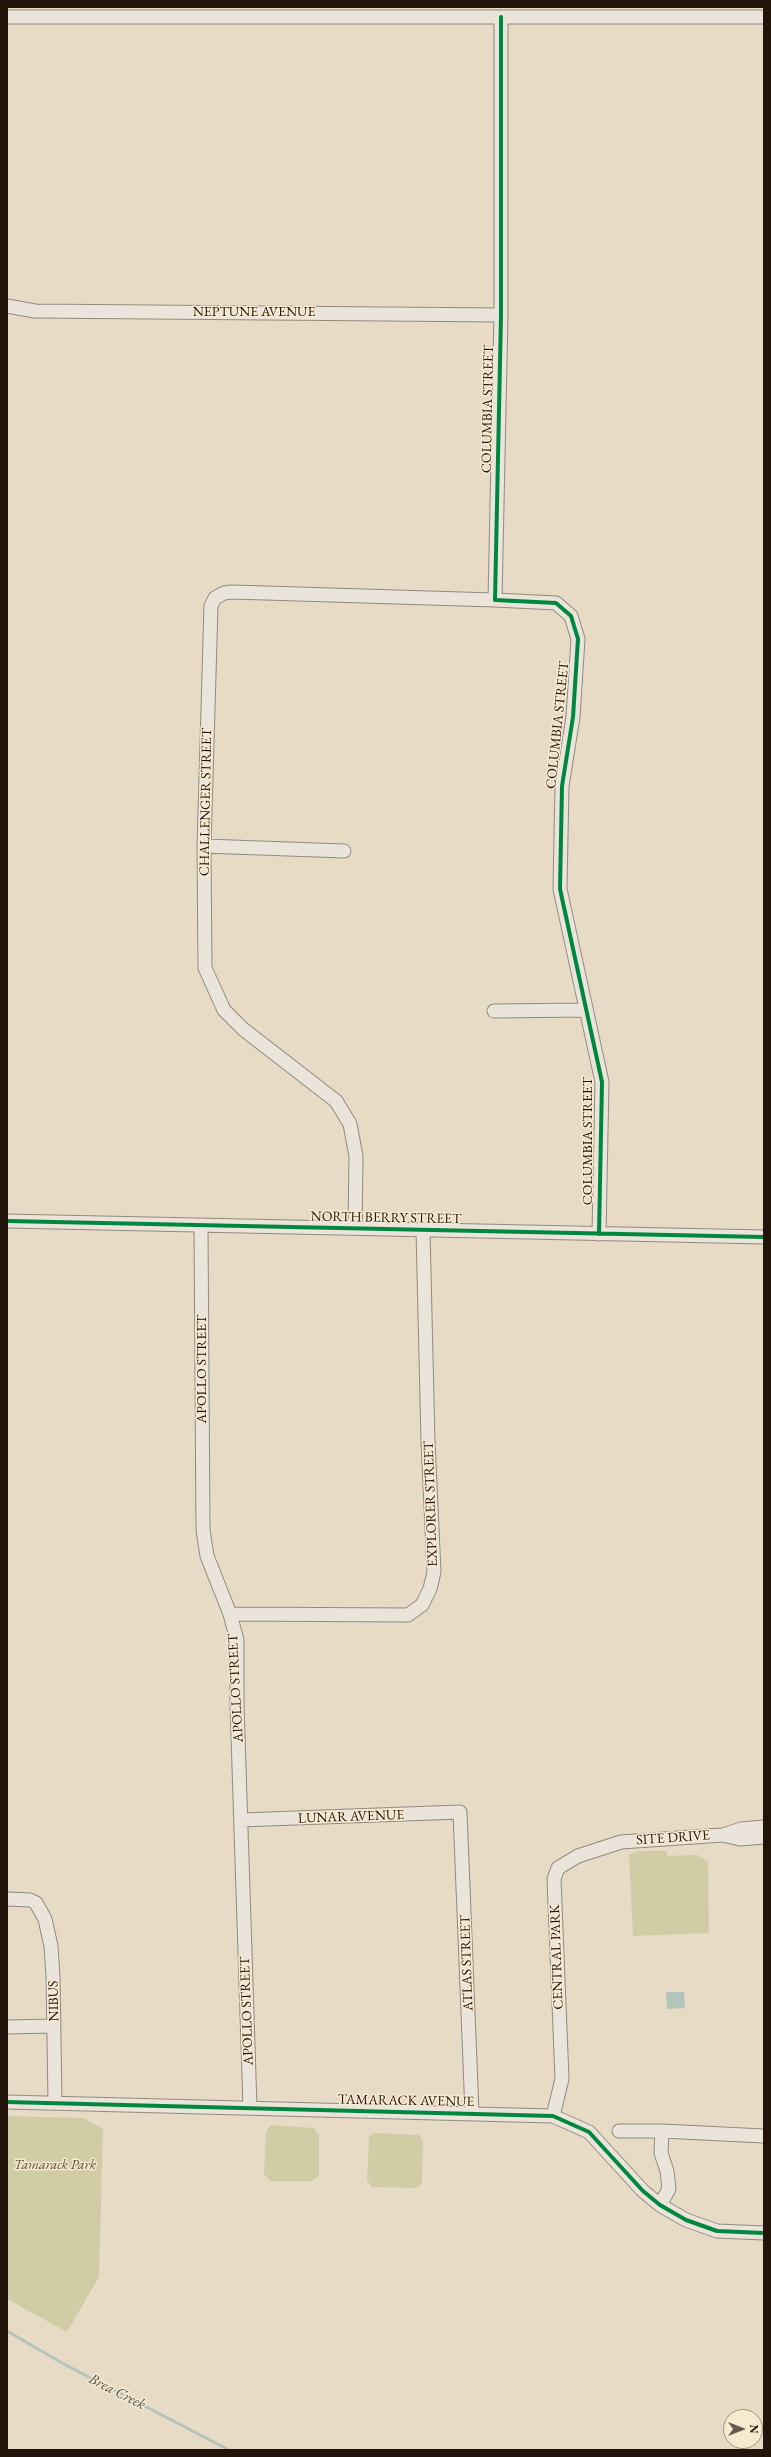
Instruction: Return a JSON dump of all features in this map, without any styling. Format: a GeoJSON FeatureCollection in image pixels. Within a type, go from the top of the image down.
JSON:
{"type":"FeatureCollection","features":[{"type":"Feature","properties":{"kind":"street"},"geometry":{"type":"LineString","coordinates":[[7,17],[285,11],[501,17],[764,17]]}},
{"type":"Feature","properties":{"kind":"street","name":"COLUMBIA STREET"},"geometry":{"type":"LineString","coordinates":[[501,17],[501,315],[495,600],[556,603],[565,609],[575,623],[578,639],[573,717],[562,786],[560,889],[602,1082],[599,1234]]}},
{"type":"Feature","properties":{"kind":"street","name":"NEPTUNE AVENUE"},"geometry":{"type":"LineString","coordinates":[[7,306],[35,311],[501,315]]}},
{"type":"Feature","properties":{"kind":"street","name":"CHALLENGER STREET"},"geometry":{"type":"LineString","coordinates":[[355,1228],[356,1156],[350,1124],[336,1101],[243,1029],[224,1010],[205,968],[204,846],[210,614],[215,598],[224,593],[232,592],[495,600]]}},
{"type":"Feature","properties":{"kind":"street"},"geometry":{"type":"LineString","coordinates":[[204,846],[344,851]]}},
{"type":"Feature","properties":{"kind":"street"},"geometry":{"type":"LineString","coordinates":[[494,1011],[586,1010]]}},
{"type":"Feature","properties":{"kind":"street","name":"NORTH BERRY STREET"},"geometry":{"type":"LineString","coordinates":[[7,1221],[764,1237]]}},
{"type":"Feature","properties":{"kind":"street","name":"APOLLO STREET"},"geometry":{"type":"LineString","coordinates":[[201,1226],[203,1530],[207,1556],[230,1614],[237,1640],[250,2107]]}},
{"type":"Feature","properties":{"kind":"street","name":"EXPLORER STREET"},"geometry":{"type":"LineString","coordinates":[[230,1614],[408,1615],[422,1605],[430,1590],[434,1572],[428,1441],[423,1230]]}},
{"type":"Feature","properties":{"kind":"street","name":"LUNAR AVENUE"},"geometry":{"type":"LineString","coordinates":[[241,1820],[460,1812]]}},
{"type":"Feature","properties":{"kind":"street","name":"ATLAS STREET"},"geometry":{"type":"LineString","coordinates":[[460,1812],[472,2113]]}},
{"type":"Feature","properties":{"kind":"street","name":"SITE DRIVE"},"geometry":{"type":"LineString","coordinates":[[622,1841],[723,1835],[740,1829],[764,1826]]}},
{"type":"Feature","properties":{"kind":"street","name":"SITE DRIVE"},"geometry":{"type":"LineString","coordinates":[[723,1835],[740,1839],[764,1837]]}},
{"type":"Feature","properties":{"kind":"street","name":"CENTRAL PARK"},"geometry":{"type":"LineString","coordinates":[[553,2116],[562,2078],[554,1879],[558,1868],[578,1856],[622,1841]]}},
{"type":"Feature","properties":{"kind":"street","name":"NIBUS"},"geometry":{"type":"LineString","coordinates":[[7,1899],[30,1900],[36,1903],[45,1919],[51,1946],[55,2102]]}},
{"type":"Feature","properties":{"kind":"street"},"geometry":{"type":"LineString","coordinates":[[7,2027],[54,2026]]}},
{"type":"Feature","properties":{"kind":"street","name":"TAMARACK AVENUE"},"geometry":{"type":"LineString","coordinates":[[7,2102],[55,2102],[553,2116],[589,2132],[643,2190],[660,2205],[686,2220],[717,2231],[764,2233]]}},
{"type":"Feature","properties":{"kind":"street"},"geometry":{"type":"LineString","coordinates":[[619,2131],[662,2131],[764,2136]]}},
{"type":"Feature","properties":{"kind":"street"},"geometry":{"type":"LineString","coordinates":[[660,2205],[669,2189],[667,2171],[661,2153],[662,2131]]}},
{"type":"Feature","properties":{"kind":"green space"},"geometry":{"type":"Polygon","coordinates":[[[637,1851],[667,1851],[667,1856],[698,1855],[708,1862],[709,1933],[633,1936],[629,1855],[637,1851]]]}},
{"type":"Feature","properties":{"kind":"green space","name":"Tamarack Park"},"geometry":{"type":"Polygon","coordinates":[[[7,2116],[84,2118],[103,2129],[99,2277],[67,2332],[7,2299],[7,2116]]]}},
{"type":"Feature","properties":{"kind":"green space"},"geometry":{"type":"Polygon","coordinates":[[[271,2125],[313,2128],[319,2134],[319,2176],[312,2181],[271,2181],[264,2175],[266,2131],[271,2125]]]}},
{"type":"Feature","properties":{"kind":"green space"},"geometry":{"type":"Polygon","coordinates":[[[374,2133],[419,2135],[423,2140],[422,2184],[416,2188],[372,2187],[367,2180],[369,2136],[374,2133]]]}},
{"type":"Feature","properties":{"kind":"shaded area"},"geometry":{"type":"Polygon","coordinates":[[[666,1992],[684,1992],[685,2008],[667,2009],[666,1992]]]}},
{"type":"Feature","properties":{"kind":"waterway","name":"Brea Creek"},"geometry":{"type":"LineString","coordinates":[[7,2331],[62,2363],[229,2450]]}},
{"type":"Feature","properties":{"kind":"cycle path"},"geometry":{"type":"LineString","coordinates":[[501,17],[501,315],[495,600],[556,603],[571,616],[578,639],[573,717],[562,786],[560,889],[602,1082],[599,1234]]}},
{"type":"Feature","properties":{"kind":"cycle path"},"geometry":{"type":"LineString","coordinates":[[7,1221],[764,1237]]}},
{"type":"Feature","properties":{"kind":"cycle path"},"geometry":{"type":"LineString","coordinates":[[7,2102],[553,2116],[589,2132],[643,2191],[660,2205],[686,2220],[717,2231],[764,2233]]}}]}
